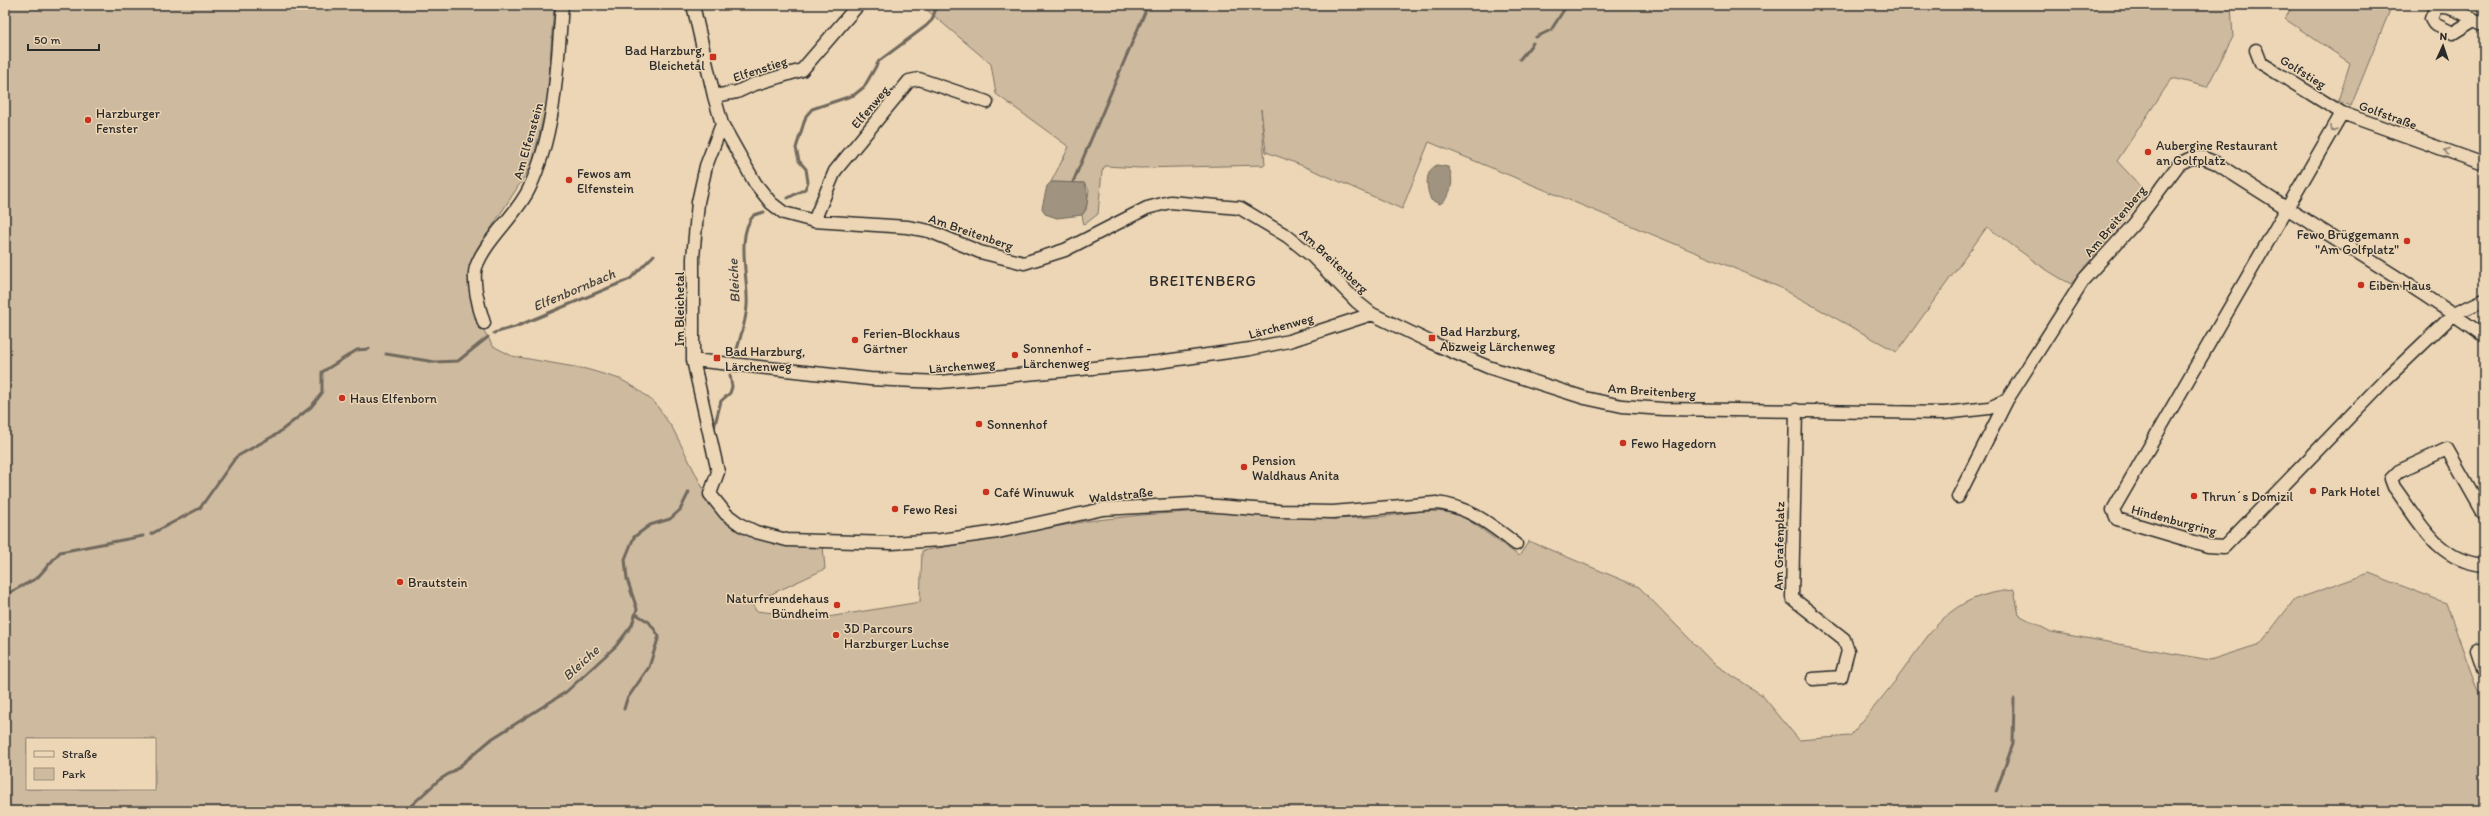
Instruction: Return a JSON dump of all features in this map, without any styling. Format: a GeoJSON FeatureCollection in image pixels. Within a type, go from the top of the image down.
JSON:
{"type":"FeatureCollection","features":[{"type":"Feature","properties":{"kind":"street","name":"Am Elfenstein"},"geometry":{"type":"LineString","coordinates":[[484,323],[478,306],[476,268],[482,255],[518,208],[529,190],[538,167],[553,104],[562,5]]}},
{"type":"Feature","properties":{"kind":"street","name":"Am Breitenberg"},"geometry":{"type":"LineString","coordinates":[[693,5],[722,124],[756,183],[771,203],[784,213],[814,221],[907,227],[930,231],[980,252],[1024,263],[1065,250],[1126,217],[1170,202],[1240,208],[1287,236],[1312,256],[1357,302],[1372,314],[1430,342],[1488,367],[1584,398],[1622,406],[1663,409],[1960,413],[1989,408],[2007,400]]}},
{"type":"Feature","properties":{"kind":"street","name":"Elfenstieg"},"geometry":{"type":"LineString","coordinates":[[714,96],[737,92],[752,85],[802,70],[858,5]]}},
{"type":"Feature","properties":{"kind":"street","name":"Golfstieg"},"geometry":{"type":"LineString","coordinates":[[2256,50],[2261,62],[2342,113]]}},
{"type":"Feature","properties":{"kind":"street","name":"Elfenweg"},"geometry":{"type":"LineString","coordinates":[[814,221],[835,171],[909,81],[920,79],[987,102]]}},
{"type":"Feature","properties":{"kind":"street","name":"Golfstraße"},"geometry":{"type":"LineString","coordinates":[[2286,209],[2342,113],[2484,164]]}},
{"type":"Feature","properties":{"kind":"street","name":"Im Bleichetal"},"geometry":{"type":"LineString","coordinates":[[710,494],[718,472],[693,360],[693,258],[698,202],[706,166],[722,124]]}},
{"type":"Feature","properties":{"kind":"street","name":"Am Breitenberg"},"geometry":{"type":"LineString","coordinates":[[1958,497],[2007,400],[2084,279],[2134,224],[2179,164],[2191,158],[2204,158],[2216,163],[2286,209]]}},
{"type":"Feature","properties":{"kind":"street"},"geometry":{"type":"LineString","coordinates":[[2286,209],[2454,314],[2484,336]]}},
{"type":"Feature","properties":{"kind":"street","name":"Hindenburgring"},"geometry":{"type":"LineString","coordinates":[[2286,209],[2113,510],[2117,519],[2208,546],[2224,547],[2386,379],[2454,314]]}},
{"type":"Feature","properties":{"kind":"street"},"geometry":{"type":"LineString","coordinates":[[2454,314],[2484,300]]}},
{"type":"Feature","properties":{"kind":"street","name":"Lärchenweg"},"geometry":{"type":"LineString","coordinates":[[693,360],[870,379],[940,382],[1158,362],[1250,349],[1289,341],[1372,314]]}},
{"type":"Feature","properties":{"kind":"street","name":"Am Grafenplatz"},"geometry":{"type":"LineString","coordinates":[[1796,410],[1792,598],[1844,639],[1848,651],[1841,677],[1813,679]]}},
{"type":"Feature","properties":{"kind":"street"},"geometry":{"type":"LineString","coordinates":[[2484,514],[2446,449],[2399,471],[2391,479],[2394,487],[2428,537],[2452,555],[2484,565]]}},
{"type":"Feature","properties":{"kind":"street","name":"Waldstraße"},"geometry":{"type":"LineString","coordinates":[[710,494],[726,514],[741,525],[787,540],[892,543],[941,540],[998,532],[1103,509],[1185,504],[1279,511],[1334,512],[1436,503],[1451,504],[1464,509],[1490,524],[1516,544]]}},
{"type":"Feature","properties":{"kind":"street"},"geometry":{"type":"LineString","coordinates":[[2477,650],[2484,671]]}},
{"type":"Feature","properties":{"kind":"green space"},"geometry":{"type":"Polygon","coordinates":[[[5,5],[554,5],[547,102],[532,165],[475,253],[473,305],[480,324],[493,346],[512,356],[586,369],[620,379],[636,388],[655,403],[673,429],[713,508],[722,518],[823,546],[825,569],[752,603],[756,611],[822,618],[920,602],[922,551],[1088,521],[1142,515],[1204,511],[1334,519],[1380,517],[1423,511],[1457,512],[1519,556],[1529,541],[1639,587],[1713,663],[1762,695],[1799,740],[1850,736],[1896,680],[1931,632],[1943,619],[1956,608],[1972,599],[1991,593],[2014,590],[2019,615],[2051,632],[2210,660],[2260,644],[2294,600],[2369,573],[2446,603],[2484,708],[2484,811],[5,811],[5,5]]]}},
{"type":"Feature","properties":{"kind":"green space"},"geometry":{"type":"Polygon","coordinates":[[[921,5],[2231,5],[2233,37],[2207,87],[2172,78],[2117,161],[2146,192],[2071,284],[2039,264],[1987,227],[1897,352],[1779,287],[1429,142],[1402,209],[1317,172],[1266,152],[1261,109],[1265,165],[1140,168],[1105,166],[1102,171],[1098,214],[1084,225],[1082,215],[1086,210],[1089,190],[1084,183],[1051,182],[1069,147],[996,94],[991,64],[921,5]]]}},
{"type":"Feature","properties":{"kind":"green space"},"geometry":{"type":"Polygon","coordinates":[[[2293,5],[2392,5],[2351,106],[2338,101],[2350,63],[2285,19],[2293,5]]]}},
{"type":"Feature","properties":{"kind":"shaded area"},"geometry":{"type":"Polygon","coordinates":[[[1437,165],[1448,167],[1452,181],[1450,192],[1440,204],[1431,200],[1427,185],[1430,171],[1437,165]]]}},
{"type":"Feature","properties":{"kind":"shaded area"},"geometry":{"type":"Polygon","coordinates":[[[1051,182],[1084,183],[1088,199],[1086,208],[1082,215],[1057,218],[1045,214],[1042,208],[1047,186],[1051,182]]]}},
{"type":"Feature","properties":{"kind":"waterway","name":"Bleiche"},"geometry":{"type":"LineString","coordinates":[[788,198],[805,189],[808,182],[806,169],[799,161],[796,148],[806,116],[812,109],[854,95],[864,87],[879,61],[932,20],[937,5]]}},
{"type":"Feature","properties":{"kind":"waterway"},"geometry":{"type":"LineString","coordinates":[[1073,182],[1148,5]]}},
{"type":"Feature","properties":{"kind":"waterway"},"geometry":{"type":"LineString","coordinates":[[1536,37],[1551,30],[1567,5]]}},
{"type":"Feature","properties":{"kind":"waterway"},"geometry":{"type":"LineString","coordinates":[[1520,59],[1533,43]]}},
{"type":"Feature","properties":{"kind":"waterway","name":"Bleiche"},"geometry":{"type":"LineString","coordinates":[[735,357],[744,325],[747,306],[744,258],[745,234],[748,224],[754,215],[764,212]]}},
{"type":"Feature","properties":{"kind":"waterway","name":"Elfenbornbach"},"geometry":{"type":"LineString","coordinates":[[494,333],[515,327],[630,279],[654,255]]}},
{"type":"Feature","properties":{"kind":"waterway","name":"Elfenbornbach"},"geometry":{"type":"LineString","coordinates":[[386,354],[435,362],[458,361],[488,337]]}},
{"type":"Feature","properties":{"kind":"waterway","name":"Elfenbornbach"},"geometry":{"type":"LineString","coordinates":[[151,534],[200,508],[236,457],[277,434],[311,407],[322,393],[322,372],[357,350],[369,349]]}},
{"type":"Feature","properties":{"kind":"waterway","name":"Bleiche"},"geometry":{"type":"LineString","coordinates":[[714,428],[721,401],[730,393],[732,387],[730,375]]}},
{"type":"Feature","properties":{"kind":"waterway","name":"Bleiche"},"geometry":{"type":"LineString","coordinates":[[405,811],[439,780],[455,770],[493,738],[566,692],[616,646],[632,625],[637,609],[627,579],[625,559],[634,537],[650,525],[670,519],[680,510],[689,492]]}},
{"type":"Feature","properties":{"kind":"waterway","name":"Elfenbornbach"},"geometry":{"type":"LineString","coordinates":[[5,595],[37,578],[60,552],[143,536]]}},
{"type":"Feature","properties":{"kind":"waterway"},"geometry":{"type":"LineString","coordinates":[[624,709],[627,699],[649,667],[659,636],[649,622],[636,614]]}},
{"type":"Feature","properties":{"kind":"waterway"},"geometry":{"type":"LineString","coordinates":[[1996,792],[2013,744],[2014,699]]}},
{"type":"Feature","properties":{"kind":"place","name":"Bad Harzburg, Bleichetal"},"geometry":{"type":"Point","coordinates":[713,57]}},
{"type":"Feature","properties":{"kind":"place","name":"Harzburger Fenster"},"geometry":{"type":"Point","coordinates":[88,120]}},
{"type":"Feature","properties":{"kind":"place","name":"Aubergine Restaurant an Golfplatz"},"geometry":{"type":"Point","coordinates":[2148,152]}},
{"type":"Feature","properties":{"kind":"place","name":"Fewos am Elfenstein"},"geometry":{"type":"Point","coordinates":[569,180]}},
{"type":"Feature","properties":{"kind":"place","name":"Fewo Brüggemann \"Am Golfplatz\""},"geometry":{"type":"Point","coordinates":[2407,241]}},
{"type":"Feature","properties":{"kind":"place","name":"Eiben Haus"},"geometry":{"type":"Point","coordinates":[2361,285]}},
{"type":"Feature","properties":{"kind":"place","name":"Bad Harzburg, Abzweig Lärchenweg"},"geometry":{"type":"Point","coordinates":[1432,338]}},
{"type":"Feature","properties":{"kind":"place","name":"Ferien-Blockhaus Gärtner"},"geometry":{"type":"Point","coordinates":[855,340]}},
{"type":"Feature","properties":{"kind":"place","name":"Sonnenhof - Lärchenweg"},"geometry":{"type":"Point","coordinates":[1015,355]}},
{"type":"Feature","properties":{"kind":"place","name":"Bad Harzburg, Lärchenweg"},"geometry":{"type":"Point","coordinates":[717,358]}},
{"type":"Feature","properties":{"kind":"place","name":"Haus Elfenborn"},"geometry":{"type":"Point","coordinates":[342,398]}},
{"type":"Feature","properties":{"kind":"place","name":"Sonnenhof"},"geometry":{"type":"Point","coordinates":[979,424]}},
{"type":"Feature","properties":{"kind":"place","name":"Fewo Hagedorn"},"geometry":{"type":"Point","coordinates":[1623,443]}},
{"type":"Feature","properties":{"kind":"place","name":"Pension Waldhaus Anita"},"geometry":{"type":"Point","coordinates":[1244,467]}},
{"type":"Feature","properties":{"kind":"place","name":"Park Hotel"},"geometry":{"type":"Point","coordinates":[2313,491]}},
{"type":"Feature","properties":{"kind":"place","name":"Café Winuwuk"},"geometry":{"type":"Point","coordinates":[986,492]}},
{"type":"Feature","properties":{"kind":"place","name":"Thrun´s Domizil"},"geometry":{"type":"Point","coordinates":[2194,496]}},
{"type":"Feature","properties":{"kind":"place","name":"Fewo Resi"},"geometry":{"type":"Point","coordinates":[895,509]}},
{"type":"Feature","properties":{"kind":"place","name":"Brautstein"},"geometry":{"type":"Point","coordinates":[400,582]}},
{"type":"Feature","properties":{"kind":"place","name":"Naturfreundehaus Bündheim"},"geometry":{"type":"Point","coordinates":[837,605]}},
{"type":"Feature","properties":{"kind":"place","name":"3D Parcours Harzburger Luchse"},"geometry":{"type":"Point","coordinates":[836,635]}},
{"type":"Feature","properties":{"kind":"district","name":"BREITENBERG"},"geometry":{"type":"Point","coordinates":[1203,281]}}]}
